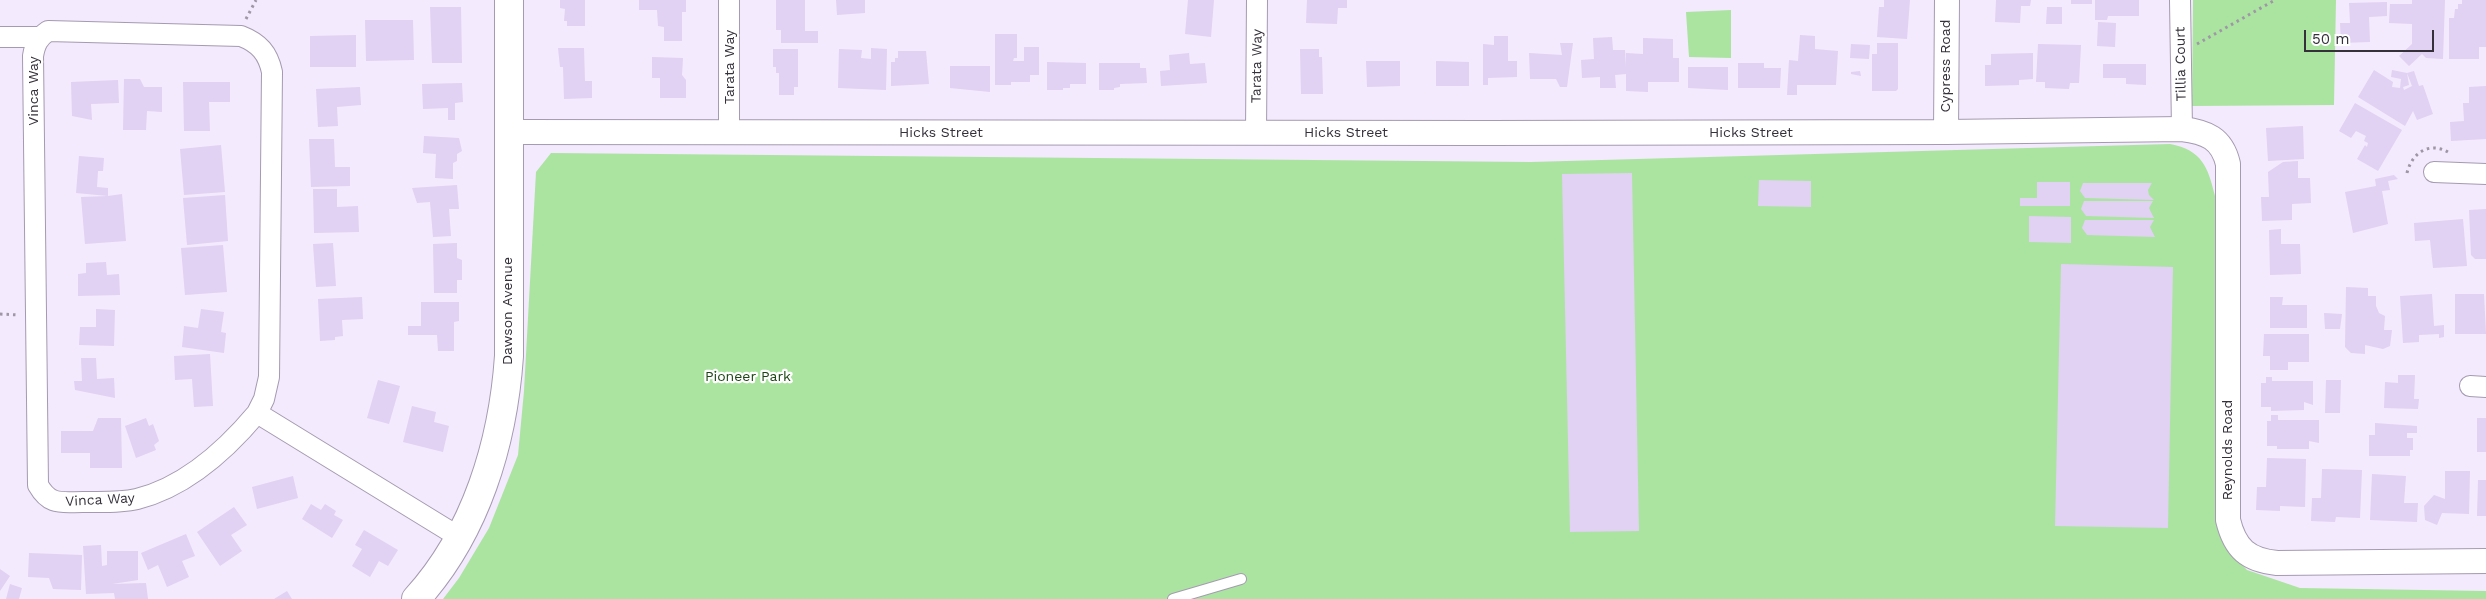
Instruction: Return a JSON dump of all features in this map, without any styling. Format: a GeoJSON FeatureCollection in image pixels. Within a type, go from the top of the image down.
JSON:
{"type":"FeatureCollection","features":[{"type":"Feature","properties":{"kind":"main road","name":"Dawson Avenue"},"geometry":{"type":"LineString","coordinates":[[416,599],[459,538],[476,503],[493,457],[506,396],[510,132],[509,0]]}},
{"type":"Feature","properties":{"kind":"street","name":"Tarata Way"},"geometry":{"type":"LineString","coordinates":[[729,0],[729,134]]}},
{"type":"Feature","properties":{"kind":"street","name":"Tarata Way"},"geometry":{"type":"LineString","coordinates":[[1256,133],[1257,0]]}},
{"type":"Feature","properties":{"kind":"street","name":"Cypress Road"},"geometry":{"type":"LineString","coordinates":[[1946,132],[1947,0]]}},
{"type":"Feature","properties":{"kind":"street","name":"Tillia Court"},"geometry":{"type":"LineString","coordinates":[[2180,0],[2182,129]]}},
{"type":"Feature","properties":{"kind":"street","name":"Vinca Way"},"geometry":{"type":"LineString","coordinates":[[48,31],[241,36],[252,39],[269,58],[272,72],[269,377],[264,399],[257,412],[237,435],[190,476],[168,488],[137,499],[118,502],[56,502],[45,497],[38,485],[33,56],[34,45],[48,31]]}},
{"type":"Feature","properties":{"kind":"street"},"geometry":{"type":"LineString","coordinates":[[0,37],[40,37]]}},
{"type":"Feature","properties":{"kind":"street","name":"Hicks Street"},"geometry":{"type":"LineString","coordinates":[[510,132],[729,134],[1946,132],[2182,129]]}},
{"type":"Feature","properties":{"kind":"street","name":"Reynolds Road"},"geometry":{"type":"LineString","coordinates":[[2182,129],[2198,131],[2214,138],[2225,151],[2228,164],[2228,520],[2232,534],[2237,542],[2254,559],[2278,563],[2486,561]]}},
{"type":"Feature","properties":{"kind":"street"},"geometry":{"type":"LineString","coordinates":[[2434,172],[2486,174]]}},
{"type":"Feature","properties":{"kind":"street"},"geometry":{"type":"LineString","coordinates":[[257,412],[459,538]]}},
{"type":"Feature","properties":{"kind":"lane"},"geometry":{"type":"LineString","coordinates":[[1173,599],[1241,579]]}},
{"type":"Feature","properties":{"kind":"path"},"geometry":{"type":"LineString","coordinates":[[2180,44],[2200,44],[2275,0]]}},
{"type":"Feature","properties":{"kind":"green space"},"geometry":{"type":"Polygon","coordinates":[[[2193,0],[2336,0],[2334,105],[2192,106],[2193,0]]]}},
{"type":"Feature","properties":{"kind":"green space"},"geometry":{"type":"Polygon","coordinates":[[[1731,10],[1731,58],[1689,57],[1686,12],[1731,10]]]}},
{"type":"Feature","properties":{"kind":"green space","name":"Pioneer Park"},"geometry":{"type":"Polygon","coordinates":[[[2170,144],[2190,151],[2202,161],[2210,176],[2215,196],[2221,527],[2232,554],[2247,570],[2300,588],[2486,591],[2486,599],[443,599],[459,578],[489,528],[518,455],[524,391],[536,172],[551,153],[1531,162],[2170,144]]]}},
{"type":"Feature","properties":{"kind":"building"},"geometry":{"type":"Polygon","coordinates":[[[560,0],[585,0],[585,26],[567,26],[567,21],[564,21],[565,9],[560,8],[560,0]]]}},
{"type":"Feature","properties":{"kind":"building"},"geometry":{"type":"Polygon","coordinates":[[[639,0],[686,0],[686,12],[682,12],[682,41],[664,41],[664,27],[658,26],[657,10],[639,10],[639,0]]]}},
{"type":"Feature","properties":{"kind":"building"},"geometry":{"type":"Polygon","coordinates":[[[776,0],[805,0],[805,31],[818,31],[818,43],[781,43],[781,30],[776,30],[776,0]]]}},
{"type":"Feature","properties":{"kind":"building"},"geometry":{"type":"Polygon","coordinates":[[[836,0],[865,0],[865,13],[837,15],[836,0]]]}},
{"type":"Feature","properties":{"kind":"building"},"geometry":{"type":"Polygon","coordinates":[[[1188,0],[1214,0],[1211,37],[1185,34],[1188,0]]]}},
{"type":"Feature","properties":{"kind":"building"},"geometry":{"type":"Polygon","coordinates":[[[1307,0],[1347,0],[1347,8],[1338,8],[1337,24],[1306,23],[1307,0]]]}},
{"type":"Feature","properties":{"kind":"building"},"geometry":{"type":"Polygon","coordinates":[[[1884,0],[1910,0],[1907,39],[1877,37],[1879,7],[1884,7],[1884,0]]]}},
{"type":"Feature","properties":{"kind":"building"},"geometry":{"type":"Polygon","coordinates":[[[1996,0],[2031,0],[2030,6],[2021,6],[2020,23],[1995,22],[1996,0]]]}},
{"type":"Feature","properties":{"kind":"building"},"geometry":{"type":"Polygon","coordinates":[[[2071,0],[2092,0],[2092,4],[2071,4],[2071,0]]]}},
{"type":"Feature","properties":{"kind":"building"},"geometry":{"type":"Polygon","coordinates":[[[2095,0],[2139,0],[2139,16],[2108,16],[2107,20],[2095,20],[2095,0]]]}},
{"type":"Feature","properties":{"kind":"building"},"geometry":{"type":"Polygon","coordinates":[[[2412,0],[2445,0],[2443,59],[2426,58],[2422,54],[2409,66],[2399,56],[2412,44],[2412,24],[2389,23],[2390,4],[2412,4],[2412,0]]]}},
{"type":"Feature","properties":{"kind":"building"},"geometry":{"type":"Polygon","coordinates":[[[2462,0],[2486,0],[2486,47],[2479,47],[2479,59],[2449,59],[2449,18],[2454,18],[2455,9],[2458,9],[2458,4],[2462,4],[2462,0]]]}},
{"type":"Feature","properties":{"kind":"building"},"geometry":{"type":"Polygon","coordinates":[[[2387,2],[2387,16],[2369,17],[2370,42],[2341,43],[2340,23],[2350,23],[2349,3],[2387,2]]]}},
{"type":"Feature","properties":{"kind":"building"},"geometry":{"type":"Polygon","coordinates":[[[430,7],[461,7],[462,63],[432,63],[430,7]]]}},
{"type":"Feature","properties":{"kind":"building"},"geometry":{"type":"Polygon","coordinates":[[[2047,7],[2062,7],[2062,24],[2046,24],[2047,7]]]}},
{"type":"Feature","properties":{"kind":"building"},"geometry":{"type":"Polygon","coordinates":[[[365,20],[413,20],[414,60],[366,61],[365,20]]]}},
{"type":"Feature","properties":{"kind":"building"},"geometry":{"type":"Polygon","coordinates":[[[2098,22],[2116,23],[2115,47],[2097,46],[2098,22]]]}},
{"type":"Feature","properties":{"kind":"building"},"geometry":{"type":"Polygon","coordinates":[[[995,34],[1017,34],[1017,58],[1014,58],[1013,61],[1024,61],[1024,47],[1039,47],[1039,75],[1030,75],[1030,82],[1011,82],[1011,85],[995,85],[995,34]]]}},
{"type":"Feature","properties":{"kind":"building"},"geometry":{"type":"Polygon","coordinates":[[[356,35],[356,67],[310,67],[310,36],[356,35]]]}},
{"type":"Feature","properties":{"kind":"building"},"geometry":{"type":"Polygon","coordinates":[[[1800,35],[1815,36],[1815,49],[1838,51],[1836,85],[1797,85],[1797,95],[1787,95],[1789,60],[1798,61],[1800,35]]]}},
{"type":"Feature","properties":{"kind":"building"},"geometry":{"type":"Polygon","coordinates":[[[1494,36],[1508,36],[1508,61],[1517,61],[1517,77],[1488,78],[1488,85],[1483,85],[1483,44],[1494,45],[1494,36]]]}},
{"type":"Feature","properties":{"kind":"building"},"geometry":{"type":"Polygon","coordinates":[[[1612,37],[1613,50],[1625,50],[1626,67],[1626,53],[1643,54],[1643,38],[1673,39],[1673,58],[1679,58],[1679,82],[1648,82],[1648,92],[1626,91],[1626,74],[1615,75],[1616,88],[1600,88],[1600,77],[1582,78],[1581,60],[1594,59],[1593,38],[1612,37]]]}},
{"type":"Feature","properties":{"kind":"building"},"geometry":{"type":"Polygon","coordinates":[[[1560,43],[1573,43],[1567,87],[1560,87],[1556,79],[1530,79],[1529,53],[1562,55],[1560,43]]]}},
{"type":"Feature","properties":{"kind":"building"},"geometry":{"type":"Polygon","coordinates":[[[1877,43],[1898,43],[1898,89],[1896,91],[1872,91],[1872,54],[1877,54],[1877,43]]]}},
{"type":"Feature","properties":{"kind":"building"},"geometry":{"type":"Polygon","coordinates":[[[1851,44],[1870,45],[1869,59],[1850,58],[1851,44]]]}},
{"type":"Feature","properties":{"kind":"building"},"geometry":{"type":"Polygon","coordinates":[[[2038,44],[2081,45],[2079,83],[2070,83],[2069,89],[2045,88],[2045,82],[2036,82],[2038,44]]]}},
{"type":"Feature","properties":{"kind":"building"},"geometry":{"type":"Polygon","coordinates":[[[558,48],[584,48],[585,81],[592,81],[592,98],[564,99],[563,67],[560,67],[558,48]]]}},
{"type":"Feature","properties":{"kind":"building"},"geometry":{"type":"Polygon","coordinates":[[[871,48],[887,49],[886,90],[838,88],[839,49],[862,50],[861,58],[871,59],[871,48]]]}},
{"type":"Feature","properties":{"kind":"building"},"geometry":{"type":"Polygon","coordinates":[[[773,49],[798,49],[798,87],[794,87],[794,95],[779,95],[779,73],[776,73],[776,67],[773,67],[773,49]]]}},
{"type":"Feature","properties":{"kind":"building"},"geometry":{"type":"Polygon","coordinates":[[[1300,49],[1319,49],[1319,57],[1322,57],[1323,94],[1301,94],[1300,49]]]}},
{"type":"Feature","properties":{"kind":"building"},"geometry":{"type":"Polygon","coordinates":[[[898,51],[926,51],[929,84],[891,86],[891,62],[895,62],[895,58],[898,58],[898,51]]]}},
{"type":"Feature","properties":{"kind":"building"},"geometry":{"type":"Polygon","coordinates":[[[1189,53],[1190,64],[1205,63],[1207,83],[1161,86],[1160,71],[1170,70],[1169,55],[1189,53]]]}},
{"type":"Feature","properties":{"kind":"building"},"geometry":{"type":"Polygon","coordinates":[[[2033,53],[2033,79],[2019,80],[2019,85],[1985,86],[1985,65],[1991,65],[1991,54],[2033,53]]]}},
{"type":"Feature","properties":{"kind":"building"},"geometry":{"type":"Polygon","coordinates":[[[652,57],[683,58],[682,75],[686,80],[686,98],[660,98],[660,78],[652,78],[652,57]]]}},
{"type":"Feature","properties":{"kind":"building"},"geometry":{"type":"Polygon","coordinates":[[[1366,61],[1400,61],[1400,86],[1367,87],[1366,61]]]}},
{"type":"Feature","properties":{"kind":"building"},"geometry":{"type":"Polygon","coordinates":[[[1436,61],[1469,62],[1469,86],[1436,86],[1436,61]]]}},
{"type":"Feature","properties":{"kind":"building"},"geometry":{"type":"Polygon","coordinates":[[[1047,62],[1086,63],[1086,84],[1070,84],[1070,88],[1063,88],[1063,90],[1047,90],[1047,62]]]}},
{"type":"Feature","properties":{"kind":"building"},"geometry":{"type":"Polygon","coordinates":[[[1099,63],[1140,63],[1140,68],[1146,68],[1147,83],[1120,84],[1120,87],[1114,88],[1114,90],[1099,90],[1099,63]]]}},
{"type":"Feature","properties":{"kind":"building"},"geometry":{"type":"Polygon","coordinates":[[[1738,63],[1764,63],[1764,68],[1781,68],[1780,88],[1738,88],[1738,63]]]}},
{"type":"Feature","properties":{"kind":"building"},"geometry":{"type":"Polygon","coordinates":[[[2103,64],[2146,64],[2146,85],[2126,84],[2126,78],[2103,78],[2103,64]]]}},
{"type":"Feature","properties":{"kind":"building"},"geometry":{"type":"Polygon","coordinates":[[[950,66],[990,66],[990,92],[950,88],[950,66]]]}},
{"type":"Feature","properties":{"kind":"building"},"geometry":{"type":"Polygon","coordinates":[[[1688,67],[1728,67],[1728,90],[1688,88],[1688,67]]]}},
{"type":"Feature","properties":{"kind":"building"},"geometry":{"type":"Polygon","coordinates":[[[2374,70],[2393,82],[2392,87],[2400,88],[2401,79],[2391,77],[2392,70],[2407,73],[2414,71],[2419,86],[2423,85],[2433,114],[2417,120],[2413,111],[2405,126],[2358,97],[2374,70]],[[2407,73],[2409,85],[2403,87],[2404,90],[2412,86],[2407,73]]]}},
{"type":"Feature","properties":{"kind":"building"},"geometry":{"type":"Polygon","coordinates":[[[1860,71],[1861,76],[1851,74],[1851,72],[1860,71]]]}},
{"type":"Feature","properties":{"kind":"building"},"geometry":{"type":"Polygon","coordinates":[[[124,79],[140,79],[144,87],[162,87],[162,112],[147,111],[146,130],[123,130],[124,79]]]}},
{"type":"Feature","properties":{"kind":"building"},"geometry":{"type":"Polygon","coordinates":[[[118,80],[119,103],[91,104],[92,120],[72,116],[71,82],[118,80]]]}},
{"type":"Feature","properties":{"kind":"building"},"geometry":{"type":"Polygon","coordinates":[[[183,82],[230,82],[230,102],[209,102],[210,131],[184,131],[183,82]]]}},
{"type":"Feature","properties":{"kind":"building"},"geometry":{"type":"Polygon","coordinates":[[[462,83],[463,102],[455,103],[455,120],[448,120],[448,108],[423,109],[422,84],[462,83]]]}},
{"type":"Feature","properties":{"kind":"building"},"geometry":{"type":"Polygon","coordinates":[[[2486,86],[2486,139],[2451,141],[2450,122],[2464,121],[2463,103],[2469,103],[2469,87],[2486,86]]]}},
{"type":"Feature","properties":{"kind":"building"},"geometry":{"type":"Polygon","coordinates":[[[360,87],[361,105],[337,107],[338,126],[318,127],[316,89],[360,87]]]}},
{"type":"Feature","properties":{"kind":"building"},"geometry":{"type":"Polygon","coordinates":[[[2355,103],[2402,130],[2378,171],[2357,159],[2365,145],[2367,147],[2368,143],[2364,141],[2366,136],[2356,131],[2351,138],[2339,131],[2355,103]]]}},
{"type":"Feature","properties":{"kind":"building"},"geometry":{"type":"Polygon","coordinates":[[[2303,126],[2304,159],[2268,161],[2266,128],[2303,126]]]}},
{"type":"Feature","properties":{"kind":"building"},"geometry":{"type":"Polygon","coordinates":[[[424,136],[459,138],[462,151],[457,154],[457,161],[453,163],[453,179],[435,178],[436,154],[423,153],[424,136]]]}},
{"type":"Feature","properties":{"kind":"building"},"geometry":{"type":"Polygon","coordinates":[[[309,139],[334,139],[335,167],[350,167],[350,186],[311,187],[309,139]]]}},
{"type":"Feature","properties":{"kind":"building"},"geometry":{"type":"Polygon","coordinates":[[[221,145],[225,192],[184,195],[180,149],[221,145]]]}},
{"type":"Feature","properties":{"kind":"building"},"geometry":{"type":"Polygon","coordinates":[[[79,156],[104,158],[103,171],[98,171],[97,187],[108,188],[108,196],[76,193],[79,156]]]}},
{"type":"Feature","properties":{"kind":"building"},"geometry":{"type":"Polygon","coordinates":[[[2298,161],[2298,178],[2310,178],[2311,203],[2292,204],[2292,220],[2262,221],[2261,197],[2269,197],[2268,172],[2283,162],[2298,161]]]}},
{"type":"Feature","properties":{"kind":"building"},"geometry":{"type":"Polygon","coordinates":[[[1632,173],[1639,531],[1570,532],[1562,174],[1632,173]]]}},
{"type":"Feature","properties":{"kind":"building"},"geometry":{"type":"Polygon","coordinates":[[[2394,175],[2398,179],[2388,181],[2390,190],[2382,191],[2388,224],[2353,233],[2345,192],[2376,186],[2375,179],[2394,175]]]}},
{"type":"Feature","properties":{"kind":"building"},"geometry":{"type":"Polygon","coordinates":[[[1759,180],[1811,181],[1811,207],[1758,206],[1759,180]]]}},
{"type":"Feature","properties":{"kind":"building"},"geometry":{"type":"Polygon","coordinates":[[[2037,182],[2070,182],[2070,206],[2020,206],[2020,198],[2037,198],[2037,182]]]}},
{"type":"Feature","properties":{"kind":"building"},"geometry":{"type":"Polygon","coordinates":[[[2083,183],[2152,183],[2148,190],[2149,195],[2154,200],[2085,198],[2080,191],[2083,183]]]}},
{"type":"Feature","properties":{"kind":"building"},"geometry":{"type":"Polygon","coordinates":[[[457,185],[459,209],[449,209],[451,236],[433,237],[430,202],[417,203],[412,188],[457,185]]]}},
{"type":"Feature","properties":{"kind":"building"},"geometry":{"type":"Polygon","coordinates":[[[313,189],[337,189],[337,207],[358,206],[359,232],[314,233],[313,189]]]}},
{"type":"Feature","properties":{"kind":"building"},"geometry":{"type":"Polygon","coordinates":[[[122,194],[126,241],[85,244],[81,197],[122,194]]]}},
{"type":"Feature","properties":{"kind":"building"},"geometry":{"type":"Polygon","coordinates":[[[225,195],[228,241],[187,245],[183,198],[225,195]]]}},
{"type":"Feature","properties":{"kind":"building"},"geometry":{"type":"Polygon","coordinates":[[[2084,201],[2153,201],[2149,208],[2154,218],[2086,216],[2081,209],[2084,201]]]}},
{"type":"Feature","properties":{"kind":"building"},"geometry":{"type":"Polygon","coordinates":[[[2486,209],[2486,259],[2475,259],[2471,255],[2469,210],[2486,209]]]}},
{"type":"Feature","properties":{"kind":"building"},"geometry":{"type":"Polygon","coordinates":[[[2029,216],[2071,217],[2071,243],[2029,242],[2029,216]]]}},
{"type":"Feature","properties":{"kind":"building"},"geometry":{"type":"Polygon","coordinates":[[[2463,219],[2467,266],[2433,268],[2430,240],[2415,241],[2414,223],[2463,219]]]}},
{"type":"Feature","properties":{"kind":"building"},"geometry":{"type":"Polygon","coordinates":[[[2085,220],[2154,220],[2150,227],[2155,237],[2087,235],[2082,228],[2085,220]]]}},
{"type":"Feature","properties":{"kind":"building"},"geometry":{"type":"Polygon","coordinates":[[[2281,229],[2281,244],[2300,244],[2301,274],[2270,275],[2269,230],[2281,229]]]}},
{"type":"Feature","properties":{"kind":"building"},"geometry":{"type":"Polygon","coordinates":[[[333,243],[336,286],[316,287],[313,244],[333,243]]]}},
{"type":"Feature","properties":{"kind":"building"},"geometry":{"type":"Polygon","coordinates":[[[457,243],[457,258],[462,260],[462,280],[457,280],[457,293],[434,293],[433,244],[457,243]]]}},
{"type":"Feature","properties":{"kind":"building"},"geometry":{"type":"Polygon","coordinates":[[[223,245],[227,292],[185,295],[181,248],[223,245]]]}},
{"type":"Feature","properties":{"kind":"building"},"geometry":{"type":"Polygon","coordinates":[[[106,262],[107,275],[119,274],[120,295],[78,296],[78,274],[86,273],[86,263],[106,262]]]}},
{"type":"Feature","properties":{"kind":"building"},"geometry":{"type":"Polygon","coordinates":[[[2061,264],[2173,267],[2168,528],[2055,526],[2061,264]]]}},
{"type":"Feature","properties":{"kind":"building"},"geometry":{"type":"Polygon","coordinates":[[[2346,287],[2368,288],[2368,296],[2376,296],[2376,306],[2379,313],[2385,316],[2384,330],[2392,330],[2390,346],[2383,349],[2365,345],[2365,354],[2351,353],[2345,347],[2346,287]]]}},
{"type":"Feature","properties":{"kind":"building"},"geometry":{"type":"Polygon","coordinates":[[[2432,294],[2434,326],[2444,325],[2444,337],[2439,338],[2439,334],[2419,335],[2419,342],[2403,343],[2400,296],[2432,294]]]}},
{"type":"Feature","properties":{"kind":"building"},"geometry":{"type":"Polygon","coordinates":[[[2455,294],[2484,294],[2486,334],[2455,334],[2455,294]]]}},
{"type":"Feature","properties":{"kind":"building"},"geometry":{"type":"Polygon","coordinates":[[[362,297],[363,319],[342,320],[343,336],[335,337],[335,340],[320,341],[318,299],[362,297]]]}},
{"type":"Feature","properties":{"kind":"building"},"geometry":{"type":"Polygon","coordinates":[[[2270,297],[2283,297],[2282,305],[2307,305],[2307,328],[2270,328],[2270,297]]]}},
{"type":"Feature","properties":{"kind":"building"},"geometry":{"type":"Polygon","coordinates":[[[421,302],[459,302],[459,321],[454,322],[454,351],[438,351],[437,335],[408,335],[408,326],[421,326],[421,302]]]}},
{"type":"Feature","properties":{"kind":"building"},"geometry":{"type":"Polygon","coordinates":[[[96,309],[115,310],[114,346],[79,345],[80,327],[96,327],[96,309]]]}},
{"type":"Feature","properties":{"kind":"building"},"geometry":{"type":"Polygon","coordinates":[[[201,309],[224,312],[221,332],[226,333],[224,353],[182,347],[184,326],[198,328],[201,309]]]}},
{"type":"Feature","properties":{"kind":"building"},"geometry":{"type":"Polygon","coordinates":[[[2324,313],[2342,314],[2340,329],[2325,329],[2324,313]]]}},
{"type":"Feature","properties":{"kind":"building"},"geometry":{"type":"Polygon","coordinates":[[[2264,334],[2309,334],[2309,362],[2288,362],[2288,370],[2270,370],[2270,356],[2263,356],[2264,334]]]}},
{"type":"Feature","properties":{"kind":"building"},"geometry":{"type":"Polygon","coordinates":[[[210,354],[213,406],[194,407],[192,379],[175,380],[174,356],[210,354]]]}},
{"type":"Feature","properties":{"kind":"building"},"geometry":{"type":"Polygon","coordinates":[[[81,358],[96,358],[97,379],[114,378],[115,398],[75,390],[74,381],[82,381],[81,358]]]}},
{"type":"Feature","properties":{"kind":"building"},"geometry":{"type":"Polygon","coordinates":[[[2398,375],[2415,375],[2414,399],[2419,399],[2418,409],[2384,408],[2385,382],[2398,383],[2398,375]]]}},
{"type":"Feature","properties":{"kind":"building"},"geometry":{"type":"Polygon","coordinates":[[[2266,377],[2272,377],[2272,381],[2313,381],[2313,405],[2304,402],[2304,410],[2271,411],[2271,407],[2261,407],[2261,383],[2266,383],[2266,377]]]}},
{"type":"Feature","properties":{"kind":"building"},"geometry":{"type":"Polygon","coordinates":[[[378,380],[400,386],[389,424],[367,418],[378,380]]]}},
{"type":"Feature","properties":{"kind":"building"},"geometry":{"type":"Polygon","coordinates":[[[2326,380],[2341,380],[2340,413],[2325,413],[2326,380]]]}},
{"type":"Feature","properties":{"kind":"building"},"geometry":{"type":"Polygon","coordinates":[[[412,406],[436,412],[434,422],[449,426],[443,452],[403,442],[412,406]]]}},
{"type":"Feature","properties":{"kind":"building"},"geometry":{"type":"Polygon","coordinates":[[[2271,415],[2278,415],[2278,420],[2319,420],[2319,443],[2309,441],[2309,449],[2277,449],[2277,446],[2267,446],[2267,421],[2271,421],[2271,415]]]}},
{"type":"Feature","properties":{"kind":"building"},"geometry":{"type":"Polygon","coordinates":[[[98,418],[121,418],[122,468],[90,468],[90,453],[61,453],[61,431],[93,431],[98,418]]]}},
{"type":"Feature","properties":{"kind":"building"},"geometry":{"type":"Polygon","coordinates":[[[146,418],[149,426],[153,424],[159,441],[154,445],[156,450],[136,458],[125,426],[146,418]]]}},
{"type":"Feature","properties":{"kind":"building"},"geometry":{"type":"Polygon","coordinates":[[[2477,418],[2486,418],[2486,452],[2477,452],[2477,418]]]}},
{"type":"Feature","properties":{"kind":"building"},"geometry":{"type":"Polygon","coordinates":[[[2375,423],[2417,426],[2417,433],[2407,433],[2407,438],[2413,438],[2413,450],[2410,450],[2410,456],[2369,456],[2369,435],[2375,435],[2375,423]]]}},
{"type":"Feature","properties":{"kind":"building"},"geometry":{"type":"Polygon","coordinates":[[[2267,458],[2306,459],[2305,507],[2280,506],[2280,511],[2256,510],[2257,487],[2266,487],[2267,458]]]}},
{"type":"Feature","properties":{"kind":"building"},"geometry":{"type":"Polygon","coordinates":[[[2322,469],[2362,470],[2360,518],[2336,517],[2335,522],[2311,521],[2312,498],[2321,498],[2322,469]]]}},
{"type":"Feature","properties":{"kind":"building"},"geometry":{"type":"Polygon","coordinates":[[[2445,471],[2470,471],[2469,514],[2442,513],[2437,525],[2425,520],[2424,506],[2434,495],[2445,499],[2445,471]]]}},
{"type":"Feature","properties":{"kind":"building"},"geometry":{"type":"Polygon","coordinates":[[[2372,474],[2406,476],[2404,503],[2418,503],[2417,522],[2370,520],[2372,474]]]}},
{"type":"Feature","properties":{"kind":"building"},"geometry":{"type":"Polygon","coordinates":[[[293,476],[298,498],[257,509],[252,487],[293,476]]]}},
{"type":"Feature","properties":{"kind":"building"},"geometry":{"type":"Polygon","coordinates":[[[2478,480],[2486,480],[2486,516],[2477,516],[2478,480]]]}},
{"type":"Feature","properties":{"kind":"building"},"geometry":{"type":"Polygon","coordinates":[[[311,504],[321,510],[325,504],[336,511],[334,515],[343,520],[332,538],[302,519],[311,504]]]}},
{"type":"Feature","properties":{"kind":"building"},"geometry":{"type":"Polygon","coordinates":[[[234,507],[247,525],[231,535],[242,551],[220,566],[197,532],[234,507]]]}},
{"type":"Feature","properties":{"kind":"building"},"geometry":{"type":"Polygon","coordinates":[[[364,530],[398,550],[388,566],[379,561],[370,577],[352,566],[362,549],[355,545],[364,530]]]}},
{"type":"Feature","properties":{"kind":"building"},"geometry":{"type":"Polygon","coordinates":[[[186,534],[195,556],[182,561],[189,577],[167,587],[158,565],[148,570],[141,553],[186,534]]]}},
{"type":"Feature","properties":{"kind":"building"},"geometry":{"type":"Polygon","coordinates":[[[101,545],[102,566],[107,565],[107,551],[138,551],[138,580],[112,584],[146,583],[148,599],[115,599],[114,593],[86,594],[83,546],[101,545]]]}},
{"type":"Feature","properties":{"kind":"building"},"geometry":{"type":"Polygon","coordinates":[[[29,553],[82,555],[81,590],[53,589],[49,578],[28,577],[29,553]]]}},
{"type":"Feature","properties":{"kind":"building"},"geometry":{"type":"Polygon","coordinates":[[[0,569],[10,576],[0,591],[0,569]]]}},
{"type":"Feature","properties":{"kind":"building"},"geometry":{"type":"Polygon","coordinates":[[[10,584],[22,588],[19,599],[6,599],[10,584]]]}},
{"type":"Feature","properties":{"kind":"building"},"geometry":{"type":"Polygon","coordinates":[[[287,591],[292,599],[274,599],[287,591]]]}}]}
